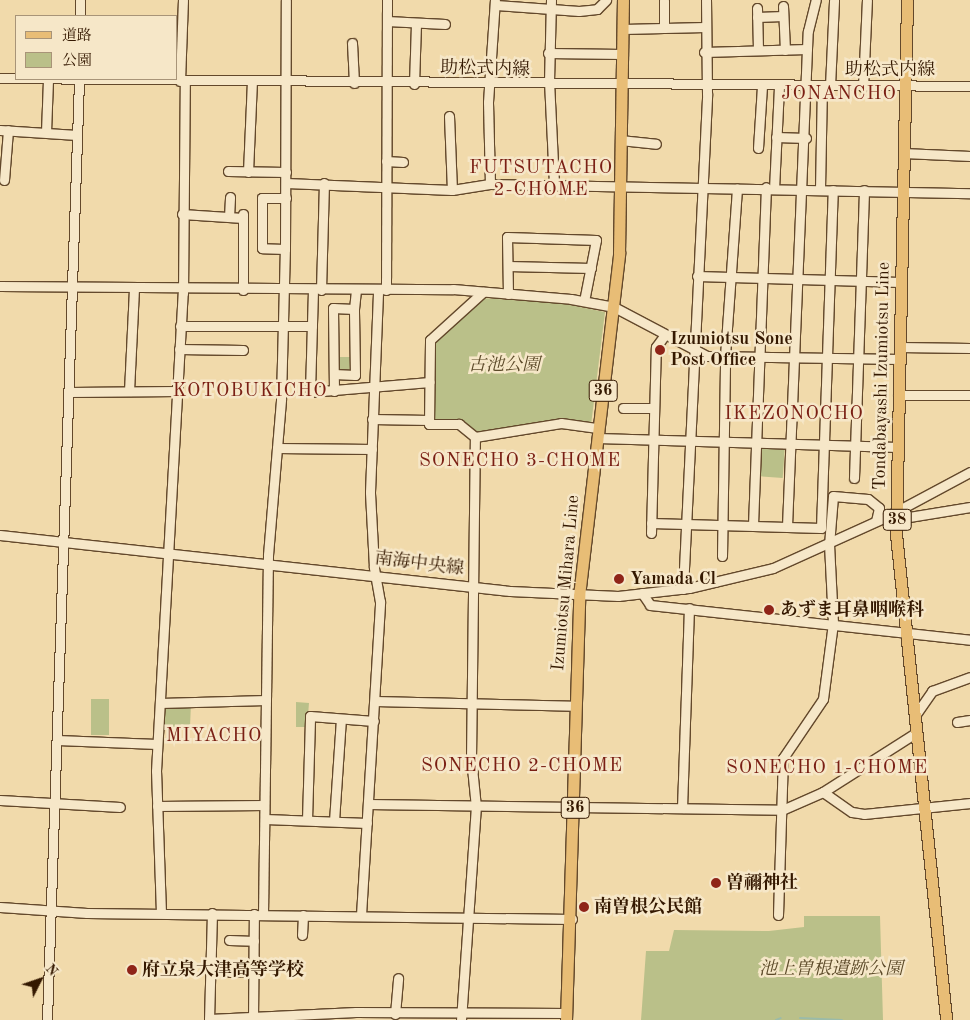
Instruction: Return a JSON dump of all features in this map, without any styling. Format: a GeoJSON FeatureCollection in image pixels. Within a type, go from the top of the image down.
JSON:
{"type":"FeatureCollection","features":[{"type":"Feature","properties":{"kind":"main road","name":"Izumiotsu Mihara Line"},"geometry":{"type":"LineString","coordinates":[[566,1016],[572,919],[575,809],[573,706],[579,596],[614,307],[620,185],[623,0]]}},
{"type":"Feature","properties":{"kind":"main road","name":"Tondabayashi Izumiotsu Line"},"geometry":{"type":"LineString","coordinates":[[905,0],[897,511],[904,632],[946,1020]]}},
{"type":"Feature","properties":{"kind":"street"},"geometry":{"type":"LineString","coordinates":[[80,0],[80,15]]}},
{"type":"Feature","properties":{"kind":"street"},"geometry":{"type":"LineString","coordinates":[[161,913],[157,744],[182,290],[182,81],[179,31],[183,0]]}},
{"type":"Feature","properties":{"kind":"street"},"geometry":{"type":"LineString","coordinates":[[253,1018],[254,941],[259,914],[265,819],[268,565],[277,448],[285,249],[286,0]]}},
{"type":"Feature","properties":{"kind":"street"},"geometry":{"type":"LineString","coordinates":[[360,915],[374,721],[380,602],[374,575],[372,419],[382,291],[386,184],[388,0]]}},
{"type":"Feature","properties":{"kind":"street"},"geometry":{"type":"LineString","coordinates":[[551,0],[548,52],[554,185]]}},
{"type":"Feature","properties":{"kind":"street"},"geometry":{"type":"LineString","coordinates":[[490,184],[488,85],[496,2],[550,10],[597,9],[606,0]]}},
{"type":"Feature","properties":{"kind":"street"},"geometry":{"type":"LineString","coordinates":[[664,0],[664,28]]}},
{"type":"Feature","properties":{"kind":"street"},"geometry":{"type":"LineString","coordinates":[[683,589],[691,350],[703,187],[706,0]]}},
{"type":"Feature","properties":{"kind":"street"},"geometry":{"type":"LineString","coordinates":[[787,526],[792,358],[806,138],[807,49],[816,0]]}},
{"type":"Feature","properties":{"kind":"street"},"geometry":{"type":"LineString","coordinates":[[820,189],[826,86],[834,0]]}},
{"type":"Feature","properties":{"kind":"street"},"geometry":{"type":"LineString","coordinates":[[863,87],[867,0]]}},
{"type":"Feature","properties":{"kind":"street"},"geometry":{"type":"LineString","coordinates":[[906,17],[911,0]]}},
{"type":"Feature","properties":{"kind":"street"},"geometry":{"type":"LineString","coordinates":[[783,6],[785,50]]}},
{"type":"Feature","properties":{"kind":"street"},"geometry":{"type":"LineString","coordinates":[[758,50],[757,12],[783,16]]}},
{"type":"Feature","properties":{"kind":"street"},"geometry":{"type":"LineString","coordinates":[[387,21],[445,24]]}},
{"type":"Feature","properties":{"kind":"street"},"geometry":{"type":"LineString","coordinates":[[414,84],[416,22]]}},
{"type":"Feature","properties":{"kind":"street"},"geometry":{"type":"LineString","coordinates":[[623,29],[705,27]]}},
{"type":"Feature","properties":{"kind":"street"},"geometry":{"type":"LineString","coordinates":[[352,43],[354,83]]}},
{"type":"Feature","properties":{"kind":"street"},"geometry":{"type":"LineString","coordinates":[[704,52],[807,49]]}},
{"type":"Feature","properties":{"kind":"street"},"geometry":{"type":"LineString","coordinates":[[548,52],[622,54]]}},
{"type":"Feature","properties":{"kind":"street","name":"助松式内線"},"geometry":{"type":"LineString","coordinates":[[0,78],[15,78]]}},
{"type":"Feature","properties":{"kind":"street"},"geometry":{"type":"LineString","coordinates":[[46,132],[48,80]]}},
{"type":"Feature","properties":{"kind":"street"},"geometry":{"type":"LineString","coordinates":[[47,1020],[70,392],[79,80]]}},
{"type":"Feature","properties":{"kind":"street","name":"助松式内線"},"geometry":{"type":"LineString","coordinates":[[130,80],[622,87],[970,86]]}},
{"type":"Feature","properties":{"kind":"street"},"geometry":{"type":"LineString","coordinates":[[248,172],[252,82]]}},
{"type":"Feature","properties":{"kind":"street"},"geometry":{"type":"LineString","coordinates":[[758,148],[762,86]]}},
{"type":"Feature","properties":{"kind":"street"},"geometry":{"type":"LineString","coordinates":[[753,525],[753,441],[762,276],[780,86]]}},
{"type":"Feature","properties":{"kind":"street"},"geometry":{"type":"LineString","coordinates":[[449,116],[452,190]]}},
{"type":"Feature","properties":{"kind":"street"},"geometry":{"type":"LineString","coordinates":[[4,180],[4,130],[77,135]]}},
{"type":"Feature","properties":{"kind":"street"},"geometry":{"type":"LineString","coordinates":[[776,137],[806,138]]}},
{"type":"Feature","properties":{"kind":"street"},"geometry":{"type":"LineString","coordinates":[[620,140],[656,144]]}},
{"type":"Feature","properties":{"kind":"street"},"geometry":{"type":"LineString","coordinates":[[903,153],[970,156]]}},
{"type":"Feature","properties":{"kind":"street"},"geometry":{"type":"LineString","coordinates":[[386,161],[403,162]]}},
{"type":"Feature","properties":{"kind":"street"},"geometry":{"type":"LineString","coordinates":[[228,171],[286,172]]}},
{"type":"Feature","properties":{"kind":"street"},"geometry":{"type":"LineString","coordinates":[[286,183],[386,184],[452,190],[490,184],[970,193]]}},
{"type":"Feature","properties":{"kind":"street"},"geometry":{"type":"LineString","coordinates":[[324,184],[317,290],[312,326],[310,392],[373,390],[430,382]]}},
{"type":"Feature","properties":{"kind":"street"},"geometry":{"type":"LineString","coordinates":[[722,556],[722,440],[725,356],[737,188]]}},
{"type":"Feature","properties":{"kind":"street"},"geometry":{"type":"LineString","coordinates":[[651,523],[821,528],[822,442],[833,190]]}},
{"type":"Feature","properties":{"kind":"street"},"geometry":{"type":"LineString","coordinates":[[854,478],[864,190]]}},
{"type":"Feature","properties":{"kind":"street"},"geometry":{"type":"LineString","coordinates":[[229,217],[230,197]]}},
{"type":"Feature","properties":{"kind":"street"},"geometry":{"type":"LineString","coordinates":[[285,249],[262,248],[262,198],[286,198]]}},
{"type":"Feature","properties":{"kind":"street"},"geometry":{"type":"LineString","coordinates":[[182,214],[243,216],[243,290]]}},
{"type":"Feature","properties":{"kind":"street"},"geometry":{"type":"LineString","coordinates":[[508,294],[507,237],[596,240],[584,300]]}},
{"type":"Feature","properties":{"kind":"street"},"geometry":{"type":"LineString","coordinates":[[508,266],[591,268]]}},
{"type":"Feature","properties":{"kind":"street"},"geometry":{"type":"LineString","coordinates":[[697,276],[762,276],[900,282]]}},
{"type":"Feature","properties":{"kind":"street"},"geometry":{"type":"LineString","coordinates":[[0,286],[182,290],[483,292],[584,300],[614,307],[691,350],[725,356],[900,359]]}},
{"type":"Feature","properties":{"kind":"street"},"geometry":{"type":"LineString","coordinates":[[129,391],[134,288]]}},
{"type":"Feature","properties":{"kind":"street"},"geometry":{"type":"LineString","coordinates":[[334,374],[355,375],[354,309],[356,290]]}},
{"type":"Feature","properties":{"kind":"street"},"geometry":{"type":"LineString","coordinates":[[483,292],[430,340],[430,424],[459,424],[475,437],[561,423],[598,433],[654,439],[822,442],[898,446]]}},
{"type":"Feature","properties":{"kind":"street"},"geometry":{"type":"LineString","coordinates":[[334,391],[333,308],[354,309]]}},
{"type":"Feature","properties":{"kind":"street"},"geometry":{"type":"LineString","coordinates":[[180,326],[312,326]]}},
{"type":"Feature","properties":{"kind":"street"},"geometry":{"type":"LineString","coordinates":[[651,533],[656,347],[664,336]]}},
{"type":"Feature","properties":{"kind":"street"},"geometry":{"type":"LineString","coordinates":[[899,347],[970,348]]}},
{"type":"Feature","properties":{"kind":"street"},"geometry":{"type":"LineString","coordinates":[[179,349],[243,350]]}},
{"type":"Feature","properties":{"kind":"street"},"geometry":{"type":"LineString","coordinates":[[70,392],[177,391]]}},
{"type":"Feature","properties":{"kind":"street"},"geometry":{"type":"LineString","coordinates":[[898,395],[970,395]]}},
{"type":"Feature","properties":{"kind":"street"},"geometry":{"type":"LineString","coordinates":[[623,408],[654,408]]}},
{"type":"Feature","properties":{"kind":"street"},"geometry":{"type":"LineString","coordinates":[[372,419],[430,420]]}},
{"type":"Feature","properties":{"kind":"street"},"geometry":{"type":"LineString","coordinates":[[461,1015],[470,917],[476,808],[471,758],[475,437]]}},
{"type":"Feature","properties":{"kind":"street"},"geometry":{"type":"LineString","coordinates":[[277,448],[372,449]]}},
{"type":"Feature","properties":{"kind":"street"},"geometry":{"type":"LineString","coordinates":[[897,511],[970,472]]}},
{"type":"Feature","properties":{"kind":"street"},"geometry":{"type":"LineString","coordinates":[[822,496],[868,499],[879,508],[876,521]]}},
{"type":"Feature","properties":{"kind":"street"},"geometry":{"type":"LineString","coordinates":[[778,915],[783,758],[823,698],[833,623],[829,544],[833,496]]}},
{"type":"Feature","properties":{"kind":"street"},"geometry":{"type":"LineString","coordinates":[[909,517],[970,507]]}},
{"type":"Feature","properties":{"kind":"street","name":"南海中央線"},"geometry":{"type":"LineString","coordinates":[[0,536],[472,587],[579,596],[683,589],[773,568],[829,544],[897,511]]}},
{"type":"Feature","properties":{"kind":"street"},"geometry":{"type":"LineString","coordinates":[[642,593],[650,605],[833,623],[970,640]]}},
{"type":"Feature","properties":{"kind":"street"},"geometry":{"type":"LineString","coordinates":[[682,808],[689,608]]}},
{"type":"Feature","properties":{"kind":"street"},"geometry":{"type":"LineString","coordinates":[[913,719],[932,691],[970,678]]}},
{"type":"Feature","properties":{"kind":"street"},"geometry":{"type":"LineString","coordinates":[[160,703],[266,700]]}},
{"type":"Feature","properties":{"kind":"street"},"geometry":{"type":"LineString","coordinates":[[375,701],[573,706]]}},
{"type":"Feature","properties":{"kind":"street"},"geometry":{"type":"LineString","coordinates":[[307,820],[310,716],[374,721]]}},
{"type":"Feature","properties":{"kind":"street"},"geometry":{"type":"LineString","coordinates":[[334,821],[341,719]]}},
{"type":"Feature","properties":{"kind":"street"},"geometry":{"type":"LineString","coordinates":[[957,722],[970,720]]}},
{"type":"Feature","properties":{"kind":"street"},"geometry":{"type":"LineString","coordinates":[[368,804],[476,808],[506,803],[575,809],[682,808],[782,810],[822,792],[914,734]]}},
{"type":"Feature","properties":{"kind":"street"},"geometry":{"type":"LineString","coordinates":[[57,740],[157,744]]}},
{"type":"Feature","properties":{"kind":"street"},"geometry":{"type":"LineString","coordinates":[[822,792],[852,812],[864,814],[970,803]]}},
{"type":"Feature","properties":{"kind":"street"},"geometry":{"type":"LineString","coordinates":[[0,800],[55,806],[120,807]]}},
{"type":"Feature","properties":{"kind":"street"},"geometry":{"type":"LineString","coordinates":[[157,806],[264,805]]}},
{"type":"Feature","properties":{"kind":"street"},"geometry":{"type":"LineString","coordinates":[[265,819],[367,823]]}},
{"type":"Feature","properties":{"kind":"street"},"geometry":{"type":"LineString","coordinates":[[0,907],[161,913],[572,919]]}},
{"type":"Feature","properties":{"kind":"street"},"geometry":{"type":"LineString","coordinates":[[212,913],[209,1020],[355,1016],[566,1016]]}},
{"type":"Feature","properties":{"kind":"street"},"geometry":{"type":"LineString","coordinates":[[302,935],[303,915]]}},
{"type":"Feature","properties":{"kind":"street"},"geometry":{"type":"LineString","coordinates":[[229,940],[254,941]]}},
{"type":"Feature","properties":{"kind":"street"},"geometry":{"type":"LineString","coordinates":[[230,972],[253,972]]}},
{"type":"Feature","properties":{"kind":"street"},"geometry":{"type":"LineString","coordinates":[[392,1016],[398,978]]}},
{"type":"Feature","properties":{"kind":"green space","name":"古池公園"},"geometry":{"type":"Polygon","coordinates":[[[481,298],[560,303],[605,312],[591,425],[478,433],[433,421],[433,342],[481,298]]]}},
{"type":"Feature","properties":{"kind":"green space"},"geometry":{"type":"Polygon","coordinates":[[[335,357],[352,357],[352,371],[335,371],[335,357]]]}},
{"type":"Feature","properties":{"kind":"green space"},"geometry":{"type":"Polygon","coordinates":[[[757,444],[785,446],[783,478],[755,476],[757,444]]]}},
{"type":"Feature","properties":{"kind":"green space"},"geometry":{"type":"Polygon","coordinates":[[[91,699],[109,699],[109,735],[91,735],[91,699]]]}},
{"type":"Feature","properties":{"kind":"green space"},"geometry":{"type":"Polygon","coordinates":[[[296,702],[309,703],[307,727],[296,727],[296,702]]]}},
{"type":"Feature","properties":{"kind":"green space"},"geometry":{"type":"Polygon","coordinates":[[[191,703],[190,727],[162,727],[164,704],[191,703]]]}},
{"type":"Feature","properties":{"kind":"green space","name":"池上曽根遺跡公園"},"geometry":{"type":"Polygon","coordinates":[[[804,916],[880,916],[883,1020],[641,1020],[646,951],[669,951],[674,930],[769,931],[804,927],[804,916]]]}},
{"type":"Feature","properties":{"kind":"waterway"},"geometry":{"type":"LineString","coordinates":[[776,1020],[781,1018]]}},
{"type":"Feature","properties":{"kind":"waterway"},"geometry":{"type":"LineString","coordinates":[[800,1018],[842,1020]]}},
{"type":"Feature","properties":{"kind":"place","name":"Izumiotsu Sone Post Office"},"geometry":{"type":"Point","coordinates":[660,350]}},
{"type":"Feature","properties":{"kind":"place","name":"Yamada Cl"},"geometry":{"type":"Point","coordinates":[619,579]}},
{"type":"Feature","properties":{"kind":"place","name":"あずま耳鼻咽喉科"},"geometry":{"type":"Point","coordinates":[769,610]}},
{"type":"Feature","properties":{"kind":"place","name":"曽禰神社"},"geometry":{"type":"Point","coordinates":[716,883]}},
{"type":"Feature","properties":{"kind":"place","name":"南曽根公民館"},"geometry":{"type":"Point","coordinates":[584,907]}},
{"type":"Feature","properties":{"kind":"place","name":"府立泉大津高等学校"},"geometry":{"type":"Point","coordinates":[132,970]}},
{"type":"Feature","properties":{"kind":"district","name":"JONANCHO"},"geometry":{"type":"Point","coordinates":[839,95]}},
{"type":"Feature","properties":{"kind":"district","name":"FUTSUTACHO 2-CHOME"},"geometry":{"type":"Point","coordinates":[541,180]}},
{"type":"Feature","properties":{"kind":"district","name":"KOTOBUKICHO"},"geometry":{"type":"Point","coordinates":[250,392]}},
{"type":"Feature","properties":{"kind":"district","name":"IKEZONOCHO"},"geometry":{"type":"Point","coordinates":[794,415]}},
{"type":"Feature","properties":{"kind":"district","name":"SONECHO 3-CHOME"},"geometry":{"type":"Point","coordinates":[520,462]}},
{"type":"Feature","properties":{"kind":"district","name":"MIYACHO"},"geometry":{"type":"Point","coordinates":[214,737]}},
{"type":"Feature","properties":{"kind":"district","name":"SONECHO 2-CHOME"},"geometry":{"type":"Point","coordinates":[522,767]}},
{"type":"Feature","properties":{"kind":"district","name":"SONECHO 1-CHOME"},"geometry":{"type":"Point","coordinates":[827,769]}}]}
